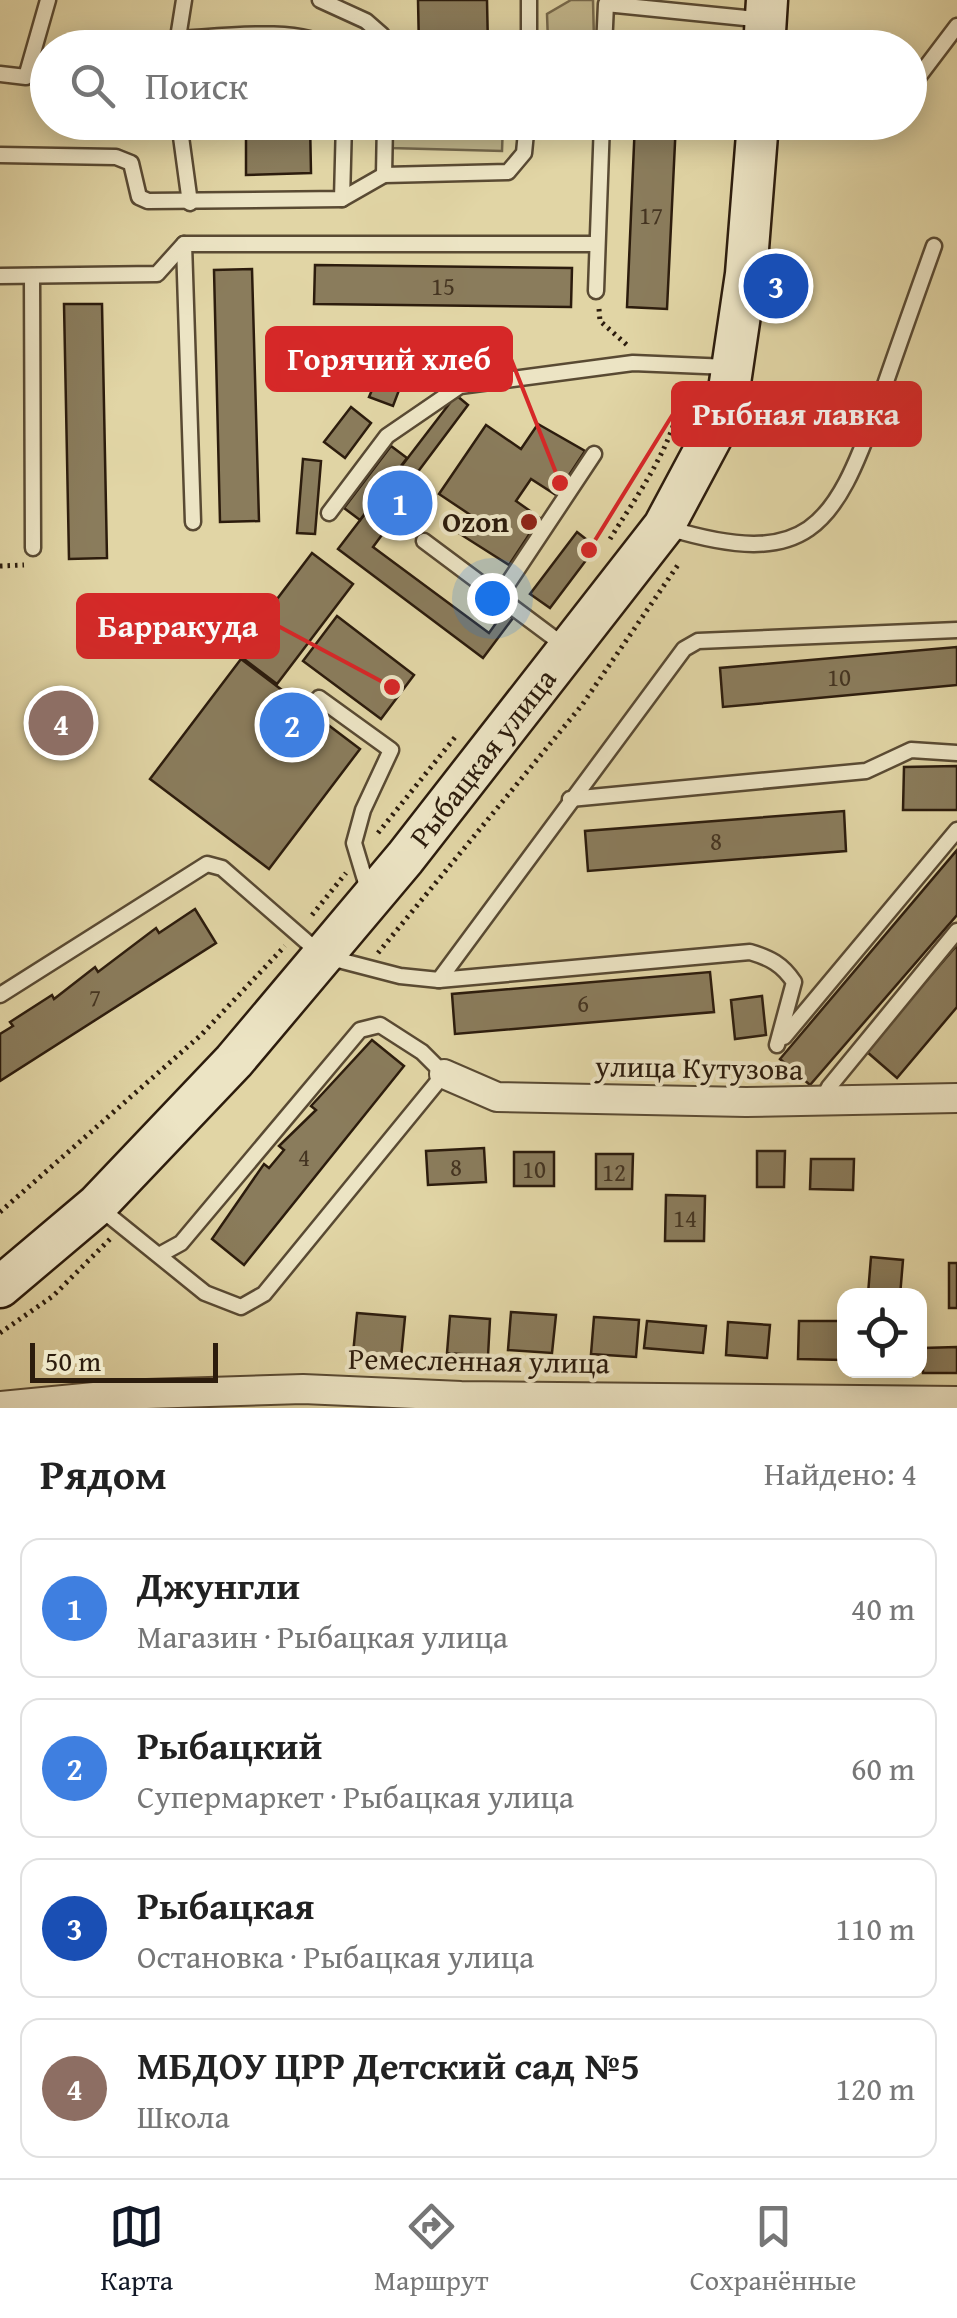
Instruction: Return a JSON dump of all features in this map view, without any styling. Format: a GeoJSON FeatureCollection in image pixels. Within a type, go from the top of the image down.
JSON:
{"type":"FeatureCollection","features":[{"type":"Feature","properties":{"kind":"main road","name":"Рыбацкая улица"},"geometry":{"type":"LineString","coordinates":[[0,1287],[101,1225],[172,1130],[371,899],[571,650],[664,526],[726,410],[735,367],[756,140]]}},
{"type":"Feature","properties":{"kind":"street","name":"улица Кутузова"},"geometry":{"type":"LineString","coordinates":[[444,1074],[504,1088],[821,1102],[957,1098]]}},
{"type":"Feature","properties":{"kind":"street","name":"Ремесленная улица"},"geometry":{"type":"LineString","coordinates":[[0,1406],[115,1394],[303,1388],[462,1396],[957,1402]]}},
{"type":"Feature","properties":{"kind":"lane"},"geometry":{"type":"LineString","coordinates":[[39,30],[48,0]]}},
{"type":"Feature","properties":{"kind":"lane"},"geometry":{"type":"LineString","coordinates":[[179,30],[184,0]]}},
{"type":"Feature","properties":{"kind":"lane"},"geometry":{"type":"LineString","coordinates":[[320,0],[366,21],[376,30]]}},
{"type":"Feature","properties":{"kind":"lane"},"geometry":{"type":"LineString","coordinates":[[530,5],[548,0]]}},
{"type":"Feature","properties":{"kind":"lane"},"geometry":{"type":"LineString","coordinates":[[605,30],[606,4],[765,22]]}},
{"type":"Feature","properties":{"kind":"lane"},"geometry":{"type":"LineString","coordinates":[[927,66],[957,26]]}},
{"type":"Feature","properties":{"kind":"lane"},"geometry":{"type":"LineString","coordinates":[[0,74],[26,77],[30,63]]}},
{"type":"Feature","properties":{"kind":"lane"},"geometry":{"type":"LineString","coordinates":[[181,140],[190,203]]}},
{"type":"Feature","properties":{"kind":"lane"},"geometry":{"type":"LineString","coordinates":[[342,200],[344,140]]}},
{"type":"Feature","properties":{"kind":"lane"},"geometry":{"type":"LineString","coordinates":[[384,175],[385,140]]}},
{"type":"Feature","properties":{"kind":"lane"},"geometry":{"type":"LineString","coordinates":[[0,155],[116,157],[131,163],[139,197],[190,203],[342,200],[384,175],[508,172],[524,154],[525,140]]}},
{"type":"Feature","properties":{"kind":"lane"},"geometry":{"type":"LineString","coordinates":[[596,291],[601,140]]}},
{"type":"Feature","properties":{"kind":"lane"},"geometry":{"type":"LineString","coordinates":[[0,276],[157,274],[184,244],[597,244]]}},
{"type":"Feature","properties":{"kind":"lane"},"geometry":{"type":"LineString","coordinates":[[184,244],[193,522]]}},
{"type":"Feature","properties":{"kind":"lane"},"geometry":{"type":"LineString","coordinates":[[664,526],[718,543],[746,545],[796,535],[831,510],[854,472],[934,246]]}},
{"type":"Feature","properties":{"kind":"lane"},"geometry":{"type":"LineString","coordinates":[[32,276],[33,548]]}},
{"type":"Feature","properties":{"kind":"lane"},"geometry":{"type":"LineString","coordinates":[[328,513],[387,436],[460,386],[633,363],[735,367]]}},
{"type":"Feature","properties":{"kind":"lane"},"geometry":{"type":"LineString","coordinates":[[498,597],[594,454]]}},
{"type":"Feature","properties":{"kind":"lane"},"geometry":{"type":"LineString","coordinates":[[424,541],[571,650]]}},
{"type":"Feature","properties":{"kind":"lane"},"geometry":{"type":"LineString","coordinates":[[438,980],[672,664],[698,641],[957,630]]}},
{"type":"Feature","properties":{"kind":"lane"},"geometry":{"type":"LineString","coordinates":[[319,698],[391,750],[363,810],[354,844],[371,899]]}},
{"type":"Feature","properties":{"kind":"lane"},"geometry":{"type":"LineString","coordinates":[[570,799],[866,771],[911,750],[957,753]]}},
{"type":"Feature","properties":{"kind":"lane"},"geometry":{"type":"LineString","coordinates":[[0,995],[207,864],[222,868],[323,956],[400,976],[438,980],[750,952],[784,967],[794,982],[777,1045],[957,830]]}},
{"type":"Feature","properties":{"kind":"lane"},"geometry":{"type":"LineString","coordinates":[[821,1102],[828,1087],[957,931]]}},
{"type":"Feature","properties":{"kind":"lane"},"geometry":{"type":"LineString","coordinates":[[101,1225],[161,1254],[205,1293],[241,1307],[264,1294],[444,1074],[380,1026],[360,1030],[181,1243],[161,1254]]}},
{"type":"Feature","properties":{"kind":"path"},"geometry":{"type":"LineString","coordinates":[[596,291],[600,321],[618,341]]}},
{"type":"Feature","properties":{"kind":"path"},"geometry":{"type":"LineString","coordinates":[[0,1333],[53,1296],[101,1225]]}},
{"type":"Feature","properties":{"kind":"shaded area"},"geometry":{"type":"Polygon","coordinates":[[[571,0],[593,0],[594,30],[548,30],[547,14],[571,0]]]}},
{"type":"Feature","properties":{"kind":"shaded area"},"geometry":{"type":"Polygon","coordinates":[[[390,140],[502,140],[502,151],[390,148],[390,140]]]}},
{"type":"Feature","properties":{"kind":"building"},"geometry":{"type":"Polygon","coordinates":[[[418,0],[487,0],[488,30],[419,30],[418,0]]]}},
{"type":"Feature","properties":{"kind":"building"},"geometry":{"type":"Polygon","coordinates":[[[246,140],[310,140],[311,173],[246,175],[246,140]]]}},
{"type":"Feature","properties":{"kind":"building"},"geometry":{"type":"Polygon","coordinates":[[[634,140],[675,140],[667,309],[627,307],[634,140]]]}},
{"type":"Feature","properties":{"kind":"building"},"geometry":{"type":"Polygon","coordinates":[[[315,265],[572,268],[571,307],[314,304],[315,265]]]}},
{"type":"Feature","properties":{"kind":"building"},"geometry":{"type":"Polygon","coordinates":[[[252,269],[259,521],[220,522],[214,270],[252,269]]]}},
{"type":"Feature","properties":{"kind":"building"},"geometry":{"type":"Polygon","coordinates":[[[64,304],[102,304],[107,558],[69,559],[64,304]]]}},
{"type":"Feature","properties":{"kind":"building"},"geometry":{"type":"Polygon","coordinates":[[[378,376],[401,385],[393,406],[369,397],[378,376]]]}},
{"type":"Feature","properties":{"kind":"building"},"geometry":{"type":"Polygon","coordinates":[[[456,395],[468,405],[417,473],[424,478],[373,547],[489,633],[504,612],[513,618],[483,658],[338,549],[456,395]]]}},
{"type":"Feature","properties":{"kind":"building"},"geometry":{"type":"Polygon","coordinates":[[[351,407],[371,423],[345,458],[324,442],[351,407]]]}},
{"type":"Feature","properties":{"kind":"building"},"geometry":{"type":"Polygon","coordinates":[[[538,424],[585,451],[556,495],[531,479],[516,501],[540,518],[509,565],[460,534],[472,516],[439,494],[486,425],[521,449],[538,424]]]}},
{"type":"Feature","properties":{"kind":"building"},"geometry":{"type":"Polygon","coordinates":[[[391,446],[407,458],[360,520],[344,508],[391,446]]]}},
{"type":"Feature","properties":{"kind":"building"},"geometry":{"type":"Polygon","coordinates":[[[303,459],[321,461],[315,534],[297,533],[303,459]]]}},
{"type":"Feature","properties":{"kind":"building"},"geometry":{"type":"Polygon","coordinates":[[[577,532],[596,547],[550,608],[530,594],[577,532]]]}},
{"type":"Feature","properties":{"kind":"building"},"geometry":{"type":"Polygon","coordinates":[[[312,553],[353,584],[277,684],[236,653],[312,553]]]}},
{"type":"Feature","properties":{"kind":"building"},"geometry":{"type":"Polygon","coordinates":[[[337,616],[414,675],[381,719],[303,661],[337,616]]]}},
{"type":"Feature","properties":{"kind":"building"},"geometry":{"type":"Polygon","coordinates":[[[957,647],[957,685],[723,707],[720,668],[957,647]]]}},
{"type":"Feature","properties":{"kind":"building"},"geometry":{"type":"Polygon","coordinates":[[[241,659],[360,749],[269,869],[150,779],[241,659]]]}},
{"type":"Feature","properties":{"kind":"building"},"geometry":{"type":"Polygon","coordinates":[[[957,766],[957,810],[903,810],[904,767],[957,766]]]}},
{"type":"Feature","properties":{"kind":"building"},"geometry":{"type":"Polygon","coordinates":[[[844,811],[846,851],[588,871],[585,831],[844,811]]]}},
{"type":"Feature","properties":{"kind":"building"},"geometry":{"type":"Polygon","coordinates":[[[957,850],[957,915],[810,1085],[780,1059],[957,850]]]}},
{"type":"Feature","properties":{"kind":"building"},"geometry":{"type":"Polygon","coordinates":[[[195,909],[216,943],[0,1081],[0,1034],[13,1026],[10,1022],[52,995],[54,999],[95,967],[98,972],[156,928],[159,933],[195,909]]]}},
{"type":"Feature","properties":{"kind":"building"},"geometry":{"type":"Polygon","coordinates":[[[957,945],[957,1007],[897,1078],[866,1051],[957,945]]]}},
{"type":"Feature","properties":{"kind":"building"},"geometry":{"type":"Polygon","coordinates":[[[710,972],[714,1012],[455,1034],[452,994],[710,972]]]}},
{"type":"Feature","properties":{"kind":"building"},"geometry":{"type":"Polygon","coordinates":[[[762,996],[766,1035],[735,1039],[731,1000],[762,996]]]}},
{"type":"Feature","properties":{"kind":"building"},"geometry":{"type":"Polygon","coordinates":[[[372,1040],[404,1066],[244,1265],[212,1239],[264,1164],[269,1168],[284,1150],[279,1146],[316,1110],[311,1106],[372,1040]]]}},
{"type":"Feature","properties":{"kind":"building"},"geometry":{"type":"Polygon","coordinates":[[[484,1148],[486,1182],[428,1185],[426,1151],[484,1148]]]}},
{"type":"Feature","properties":{"kind":"building"},"geometry":{"type":"Polygon","coordinates":[[[757,1151],[785,1151],[784,1187],[757,1187],[757,1151]]]}},
{"type":"Feature","properties":{"kind":"building"},"geometry":{"type":"Polygon","coordinates":[[[514,1152],[554,1152],[554,1186],[514,1186],[514,1152]]]}},
{"type":"Feature","properties":{"kind":"building"},"geometry":{"type":"Polygon","coordinates":[[[596,1154],[633,1154],[632,1189],[596,1189],[596,1154]]]}},
{"type":"Feature","properties":{"kind":"building"},"geometry":{"type":"Polygon","coordinates":[[[811,1159],[854,1159],[853,1190],[810,1189],[811,1159]]]}},
{"type":"Feature","properties":{"kind":"building"},"geometry":{"type":"Polygon","coordinates":[[[666,1195],[705,1196],[704,1241],[665,1241],[666,1195]]]}},
{"type":"Feature","properties":{"kind":"building"},"geometry":{"type":"Polygon","coordinates":[[[871,1257],[903,1260],[901,1288],[868,1288],[871,1257]]]}},
{"type":"Feature","properties":{"kind":"building"},"geometry":{"type":"Polygon","coordinates":[[[949,1263],[957,1263],[957,1308],[949,1308],[949,1263]]]}},
{"type":"Feature","properties":{"kind":"building"},"geometry":{"type":"Polygon","coordinates":[[[511,1312],[556,1315],[552,1353],[508,1350],[511,1312]]]}},
{"type":"Feature","properties":{"kind":"building"},"geometry":{"type":"Polygon","coordinates":[[[357,1313],[405,1317],[401,1358],[353,1354],[357,1313]]]}},
{"type":"Feature","properties":{"kind":"building"},"geometry":{"type":"Polygon","coordinates":[[[450,1316],[490,1319],[488,1356],[447,1353],[450,1316]]]}},
{"type":"Feature","properties":{"kind":"building"},"geometry":{"type":"Polygon","coordinates":[[[594,1317],[639,1320],[636,1357],[591,1354],[594,1317]]]}},
{"type":"Feature","properties":{"kind":"building"},"geometry":{"type":"Polygon","coordinates":[[[647,1321],[706,1326],[703,1353],[644,1348],[647,1321]]]}},
{"type":"Feature","properties":{"kind":"building"},"geometry":{"type":"Polygon","coordinates":[[[799,1321],[837,1321],[837,1360],[798,1359],[799,1321]]]}},
{"type":"Feature","properties":{"kind":"building"},"geometry":{"type":"Polygon","coordinates":[[[728,1322],[770,1325],[767,1358],[726,1355],[728,1322]]]}},
{"type":"Feature","properties":{"kind":"building"},"geometry":{"type":"Polygon","coordinates":[[[957,1347],[957,1373],[927,1373],[927,1348],[957,1347]]]}},
{"type":"Feature","properties":{"kind":"place","name":"Рыбацкая"},"geometry":{"type":"Point","coordinates":[776,286]}},
{"type":"Feature","properties":{"kind":"place","name":"Горячий хлеб"},"geometry":{"type":"Point","coordinates":[560,483]}},
{"type":"Feature","properties":{"kind":"place","name":"Джунгли"},"geometry":{"type":"Point","coordinates":[400,503]}},
{"type":"Feature","properties":{"kind":"place","name":"Ozon"},"geometry":{"type":"Point","coordinates":[529,522]}},
{"type":"Feature","properties":{"kind":"place","name":"Рыбная лавка"},"geometry":{"type":"Point","coordinates":[589,550]}},
{"type":"Feature","properties":{"kind":"place","name":"Барракуда"},"geometry":{"type":"Point","coordinates":[392,687]}},
{"type":"Feature","properties":{"kind":"place","name":"МБДОУ ЦРР Детский сад №5"},"geometry":{"type":"Point","coordinates":[61,723]}},
{"type":"Feature","properties":{"kind":"place","name":"Рыбацкий"},"geometry":{"type":"Point","coordinates":[292,725]}}]}
